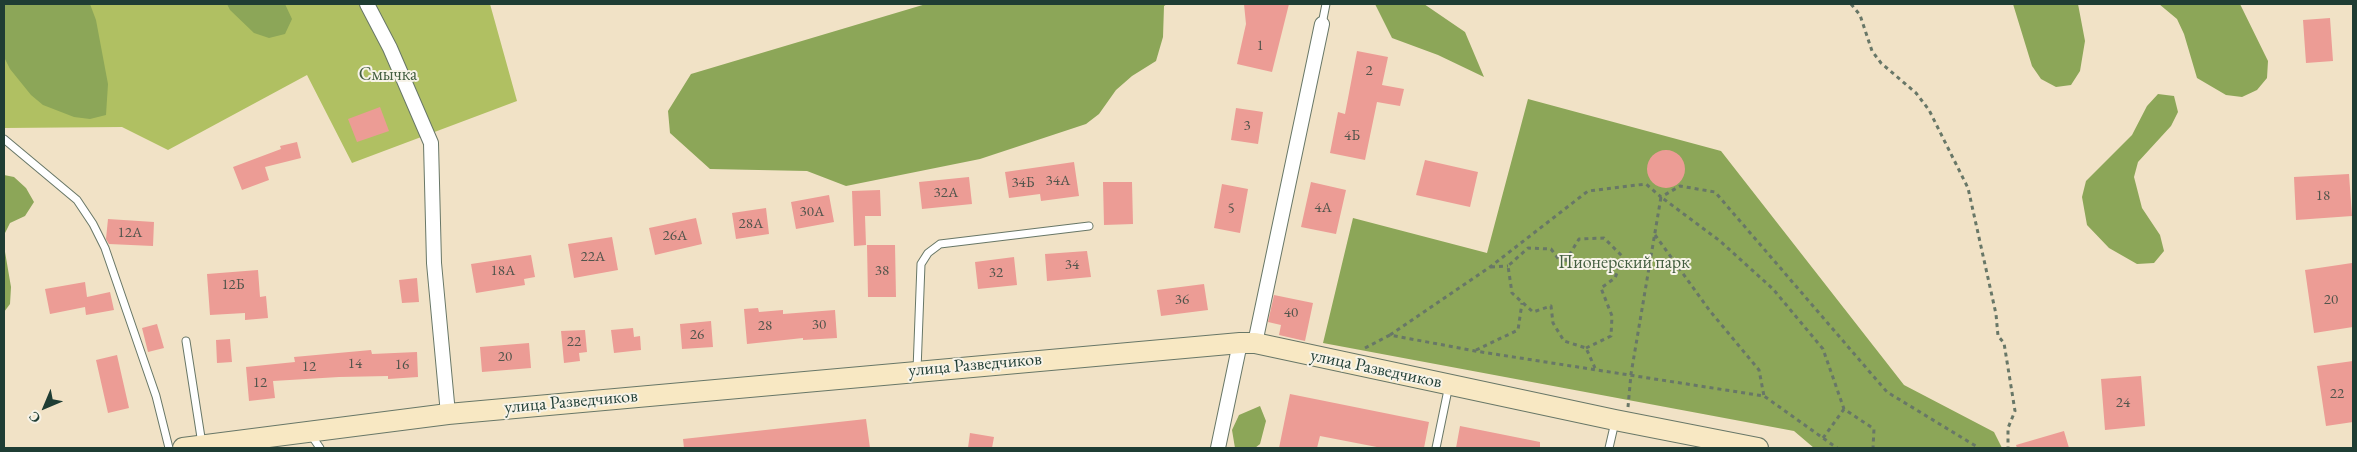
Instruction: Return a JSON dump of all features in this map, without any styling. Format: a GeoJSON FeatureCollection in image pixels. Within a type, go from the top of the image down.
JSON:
{"type":"FeatureCollection","features":[{"type":"Feature","properties":{"kind":"street"},"geometry":{"type":"LineString","coordinates":[[367,4],[390,48],[431,143],[434,263],[448,414]]}},
{"type":"Feature","properties":{"kind":"street"},"geometry":{"type":"LineString","coordinates":[[1218,448],[1248,343],[1322,24]]}},
{"type":"Feature","properties":{"kind":"street","name":"улица Разведчиков"},"geometry":{"type":"LineString","coordinates":[[193,447],[314,440],[448,414],[917,370],[1248,343],[1758,448]]}},
{"type":"Feature","properties":{"kind":"lane"},"geometry":{"type":"LineString","coordinates":[[1322,24],[1326,4]]}},
{"type":"Feature","properties":{"kind":"lane"},"geometry":{"type":"LineString","coordinates":[[4,139],[77,200],[93,224],[105,248],[156,396],[169,448]]}},
{"type":"Feature","properties":{"kind":"lane"},"geometry":{"type":"LineString","coordinates":[[917,370],[922,264],[928,253],[940,244],[1089,226]]}},
{"type":"Feature","properties":{"kind":"lane"},"geometry":{"type":"LineString","coordinates":[[186,341],[193,447]]}},
{"type":"Feature","properties":{"kind":"lane"},"geometry":{"type":"LineString","coordinates":[[1436,448],[1449,385]]}},
{"type":"Feature","properties":{"kind":"lane"},"geometry":{"type":"LineString","coordinates":[[1609,448],[1621,421]]}},
{"type":"Feature","properties":{"kind":"path"},"geometry":{"type":"LineString","coordinates":[[1852,4],[1860,15],[1872,52],[1881,63],[1916,94],[1929,110],[1968,188],[1996,314],[1998,336],[2004,343],[2015,411],[2008,428],[2008,448]]}},
{"type":"Feature","properties":{"kind":"path"},"geometry":{"type":"LineString","coordinates":[[1341,362],[1390,335],[1490,267],[1588,191],[1646,184],[1661,198],[1720,242],[1773,289],[1823,349],[1844,409],[1874,429],[1873,448]]}},
{"type":"Feature","properties":{"kind":"path"},"geometry":{"type":"LineString","coordinates":[[1621,421],[1631,374],[1661,198],[1680,186],[1716,192],[1887,392],[1979,448]]}},
{"type":"Feature","properties":{"kind":"path"},"geometry":{"type":"LineString","coordinates":[[1655,235],[1710,311],[1759,370],[1764,396]]}},
{"type":"Feature","properties":{"kind":"path"},"geometry":{"type":"LineString","coordinates":[[1490,267],[1508,266],[1528,248],[1551,249],[1563,265],[1579,239],[1604,238],[1623,257],[1615,278],[1601,288],[1612,316],[1611,336],[1586,348],[1564,341],[1552,323],[1551,306],[1533,312],[1512,293],[1508,266]]}},
{"type":"Feature","properties":{"kind":"path"},"geometry":{"type":"LineString","coordinates":[[1475,351],[1518,330],[1522,302]]}},
{"type":"Feature","properties":{"kind":"path"},"geometry":{"type":"LineString","coordinates":[[1390,335],[1475,351],[1595,368],[1764,396],[1837,448]]}},
{"type":"Feature","properties":{"kind":"path"},"geometry":{"type":"LineString","coordinates":[[1586,348],[1595,368]]}},
{"type":"Feature","properties":{"kind":"path"},"geometry":{"type":"LineString","coordinates":[[1822,438],[1844,409]]}},
{"type":"Feature","properties":{"kind":"path"},"geometry":{"type":"LineString","coordinates":[[1822,438],[1833,448]]}},
{"type":"Feature","properties":{"kind":"green space","name":"Смычка"},"geometry":{"type":"Polygon","coordinates":[[[4,4],[490,4],[517,101],[352,163],[307,75],[168,150],[122,127],[4,128],[4,4]]]}},
{"type":"Feature","properties":{"kind":"green space"},"geometry":{"type":"Polygon","coordinates":[[[4,4],[90,4],[96,20],[108,84],[106,115],[90,119],[74,117],[43,105],[31,95],[10,69],[4,57],[4,4]]]}},
{"type":"Feature","properties":{"kind":"green space"},"geometry":{"type":"Polygon","coordinates":[[[227,4],[285,4],[292,19],[285,34],[269,38],[254,33],[230,10],[227,4]]]}},
{"type":"Feature","properties":{"kind":"green space"},"geometry":{"type":"Polygon","coordinates":[[[926,4],[1167,4],[1164,6],[1163,37],[1156,61],[1132,76],[1116,90],[1099,114],[1086,124],[980,159],[846,186],[807,171],[710,169],[670,133],[668,111],[691,74],[926,4]]]}},
{"type":"Feature","properties":{"kind":"green space"},"geometry":{"type":"Polygon","coordinates":[[[1375,4],[1424,4],[1465,32],[1484,77],[1438,55],[1392,38],[1375,4]]]}},
{"type":"Feature","properties":{"kind":"green space"},"geometry":{"type":"Polygon","coordinates":[[[2013,4],[2078,4],[2085,41],[2080,71],[2071,85],[2056,87],[2041,79],[2032,66],[2013,4]]]}},
{"type":"Feature","properties":{"kind":"green space"},"geometry":{"type":"Polygon","coordinates":[[[2159,4],[2240,4],[2268,61],[2267,78],[2257,90],[2242,97],[2226,95],[2197,78],[2184,34],[2177,19],[2159,4]]]}},
{"type":"Feature","properties":{"kind":"green space"},"geometry":{"type":"Polygon","coordinates":[[[2158,94],[2174,96],[2178,112],[2171,126],[2138,162],[2134,177],[2142,208],[2160,235],[2164,251],[2154,263],[2137,264],[2109,248],[2087,225],[2082,197],[2086,181],[2132,135],[2147,106],[2158,94]]]}},
{"type":"Feature","properties":{"kind":"green space","name":"Пионерский парк"},"geometry":{"type":"Polygon","coordinates":[[[1528,99],[1721,151],[1904,385],[1994,432],[2002,448],[1814,448],[1794,431],[1323,343],[1353,218],[1487,253],[1528,99]]]}},
{"type":"Feature","properties":{"kind":"green space"},"geometry":{"type":"Polygon","coordinates":[[[4,175],[14,177],[26,188],[34,202],[25,216],[10,223],[4,235],[4,175]]]}},
{"type":"Feature","properties":{"kind":"green space"},"geometry":{"type":"Polygon","coordinates":[[[4,246],[11,287],[10,304],[4,312],[4,246]]]}},
{"type":"Feature","properties":{"kind":"green space"},"geometry":{"type":"Polygon","coordinates":[[[1260,406],[1266,421],[1260,444],[1255,448],[1235,448],[1232,430],[1239,415],[1260,406]]]}},
{"type":"Feature","properties":{"kind":"building"},"geometry":{"type":"Polygon","coordinates":[[[1244,4],[1289,4],[1272,72],[1237,64],[1246,24],[1244,4]]]}},
{"type":"Feature","properties":{"kind":"building"},"geometry":{"type":"Polygon","coordinates":[[[2330,18],[2333,61],[2306,63],[2303,20],[2330,18]]]}},
{"type":"Feature","properties":{"kind":"building"},"geometry":{"type":"Polygon","coordinates":[[[1357,51],[1388,57],[1382,85],[1404,89],[1400,106],[1377,102],[1365,160],[1330,153],[1338,112],[1345,114],[1357,51]]]}},
{"type":"Feature","properties":{"kind":"building"},"geometry":{"type":"Polygon","coordinates":[[[380,107],[389,131],[357,142],[348,119],[380,107]]]}},
{"type":"Feature","properties":{"kind":"building"},"geometry":{"type":"Polygon","coordinates":[[[1236,108],[1263,112],[1258,144],[1231,140],[1236,108]]]}},
{"type":"Feature","properties":{"kind":"building"},"geometry":{"type":"Polygon","coordinates":[[[297,142],[301,158],[265,167],[269,180],[242,190],[233,167],[281,149],[280,146],[297,142]]]}},
{"type":"Feature","properties":{"kind":"building"},"geometry":{"type":"Polygon","coordinates":[[[1666,150],[1680,155],[1685,169],[1680,183],[1666,188],[1652,183],[1647,169],[1652,155],[1666,150]]]}},
{"type":"Feature","properties":{"kind":"building"},"geometry":{"type":"Polygon","coordinates":[[[1425,160],[1478,172],[1470,207],[1416,195],[1425,160]]]}},
{"type":"Feature","properties":{"kind":"building"},"geometry":{"type":"Polygon","coordinates":[[[1074,162],[1079,196],[1041,201],[1040,194],[1009,198],[1005,172],[1074,162]]]}},
{"type":"Feature","properties":{"kind":"building"},"geometry":{"type":"Polygon","coordinates":[[[2349,174],[2352,216],[2296,220],[2294,177],[2349,174]]]}},
{"type":"Feature","properties":{"kind":"building"},"geometry":{"type":"Polygon","coordinates":[[[969,177],[972,204],[922,209],[919,182],[969,177]]]}},
{"type":"Feature","properties":{"kind":"building"},"geometry":{"type":"Polygon","coordinates":[[[1103,182],[1132,182],[1133,224],[1104,225],[1103,182]]]}},
{"type":"Feature","properties":{"kind":"building"},"geometry":{"type":"Polygon","coordinates":[[[1311,182],[1346,190],[1336,234],[1301,227],[1311,182]]]}},
{"type":"Feature","properties":{"kind":"building"},"geometry":{"type":"Polygon","coordinates":[[[1222,184],[1248,189],[1240,233],[1214,228],[1222,184]]]}},
{"type":"Feature","properties":{"kind":"building"},"geometry":{"type":"Polygon","coordinates":[[[880,190],[881,216],[865,216],[866,245],[854,246],[852,191],[880,190]]]}},
{"type":"Feature","properties":{"kind":"building"},"geometry":{"type":"Polygon","coordinates":[[[829,195],[834,222],[796,229],[791,202],[829,195]]]}},
{"type":"Feature","properties":{"kind":"building"},"geometry":{"type":"Polygon","coordinates":[[[766,208],[769,234],[736,239],[732,213],[766,208]]]}},
{"type":"Feature","properties":{"kind":"building"},"geometry":{"type":"Polygon","coordinates":[[[696,218],[702,244],[655,255],[649,228],[696,218]]]}},
{"type":"Feature","properties":{"kind":"building"},"geometry":{"type":"Polygon","coordinates":[[[108,219],[154,222],[153,246],[109,244],[106,239],[108,219]]]}},
{"type":"Feature","properties":{"kind":"building"},"geometry":{"type":"Polygon","coordinates":[[[612,237],[618,270],[574,278],[568,244],[612,237]]]}},
{"type":"Feature","properties":{"kind":"building"},"geometry":{"type":"Polygon","coordinates":[[[867,245],[895,245],[896,297],[868,297],[867,245]]]}},
{"type":"Feature","properties":{"kind":"building"},"geometry":{"type":"Polygon","coordinates":[[[1087,251],[1091,277],[1047,281],[1045,254],[1087,251]]]}},
{"type":"Feature","properties":{"kind":"building"},"geometry":{"type":"Polygon","coordinates":[[[531,255],[535,277],[524,279],[525,285],[476,293],[471,264],[531,255]]]}},
{"type":"Feature","properties":{"kind":"building"},"geometry":{"type":"Polygon","coordinates":[[[1014,257],[1017,285],[978,289],[975,262],[1014,257]]]}},
{"type":"Feature","properties":{"kind":"building"},"geometry":{"type":"Polygon","coordinates":[[[2352,263],[2353,327],[2314,333],[2305,270],[2352,263]]]}},
{"type":"Feature","properties":{"kind":"building"},"geometry":{"type":"Polygon","coordinates":[[[258,270],[260,297],[266,296],[268,318],[245,320],[245,313],[210,315],[207,274],[258,270]]]}},
{"type":"Feature","properties":{"kind":"building"},"geometry":{"type":"Polygon","coordinates":[[[417,278],[419,302],[402,303],[399,280],[417,278]]]}},
{"type":"Feature","properties":{"kind":"building"},"geometry":{"type":"Polygon","coordinates":[[[85,282],[87,297],[110,292],[114,310],[86,315],[85,307],[50,314],[45,289],[85,282]]]}},
{"type":"Feature","properties":{"kind":"building"},"geometry":{"type":"Polygon","coordinates":[[[1204,284],[1208,310],[1161,316],[1157,290],[1204,284]]]}},
{"type":"Feature","properties":{"kind":"building"},"geometry":{"type":"Polygon","coordinates":[[[1274,295],[1313,303],[1305,341],[1279,335],[1281,325],[1268,322],[1274,295]]]}},
{"type":"Feature","properties":{"kind":"building"},"geometry":{"type":"Polygon","coordinates":[[[758,308],[759,312],[783,310],[783,314],[835,310],[837,338],[803,340],[803,338],[747,344],[744,309],[758,308]]]}},
{"type":"Feature","properties":{"kind":"building"},"geometry":{"type":"Polygon","coordinates":[[[711,321],[713,347],[682,349],[680,324],[711,321]]]}},
{"type":"Feature","properties":{"kind":"building"},"geometry":{"type":"Polygon","coordinates":[[[157,324],[164,348],[148,352],[142,328],[157,324]]]}},
{"type":"Feature","properties":{"kind":"building"},"geometry":{"type":"Polygon","coordinates":[[[633,328],[634,337],[640,336],[641,350],[614,353],[611,330],[633,328]]]}},
{"type":"Feature","properties":{"kind":"building"},"geometry":{"type":"Polygon","coordinates":[[[585,330],[587,352],[579,353],[580,361],[564,363],[561,331],[585,330]]]}},
{"type":"Feature","properties":{"kind":"building"},"geometry":{"type":"Polygon","coordinates":[[[230,339],[232,362],[217,363],[216,340],[230,339]]]}},
{"type":"Feature","properties":{"kind":"building"},"geometry":{"type":"Polygon","coordinates":[[[529,343],[531,368],[482,372],[480,347],[529,343]]]}},
{"type":"Feature","properties":{"kind":"building"},"geometry":{"type":"Polygon","coordinates":[[[371,350],[372,354],[417,352],[418,377],[388,379],[388,376],[339,377],[273,381],[275,398],[249,401],[246,367],[295,362],[294,357],[371,350]]]}},
{"type":"Feature","properties":{"kind":"building"},"geometry":{"type":"Polygon","coordinates":[[[117,355],[129,408],[108,413],[96,360],[117,355]]]}},
{"type":"Feature","properties":{"kind":"building"},"geometry":{"type":"Polygon","coordinates":[[[2353,361],[2353,422],[2326,426],[2317,366],[2353,361]]]}},
{"type":"Feature","properties":{"kind":"building"},"geometry":{"type":"Polygon","coordinates":[[[2141,376],[2145,426],[2105,430],[2101,379],[2141,376]]]}},
{"type":"Feature","properties":{"kind":"building"},"geometry":{"type":"Polygon","coordinates":[[[1290,394],[1429,422],[1424,448],[1382,448],[1320,436],[1317,448],[1279,448],[1290,394]]]}},
{"type":"Feature","properties":{"kind":"building"},"geometry":{"type":"Polygon","coordinates":[[[866,419],[870,448],[684,448],[683,439],[866,419]]]}},
{"type":"Feature","properties":{"kind":"building"},"geometry":{"type":"Polygon","coordinates":[[[1460,426],[1540,442],[1540,448],[1456,448],[1460,426]]]}},
{"type":"Feature","properties":{"kind":"building"},"geometry":{"type":"Polygon","coordinates":[[[2064,431],[2069,448],[2017,448],[2016,445],[2064,431]]]}},
{"type":"Feature","properties":{"kind":"building"},"geometry":{"type":"Polygon","coordinates":[[[970,433],[994,437],[992,448],[968,448],[970,433]]]}}]}
